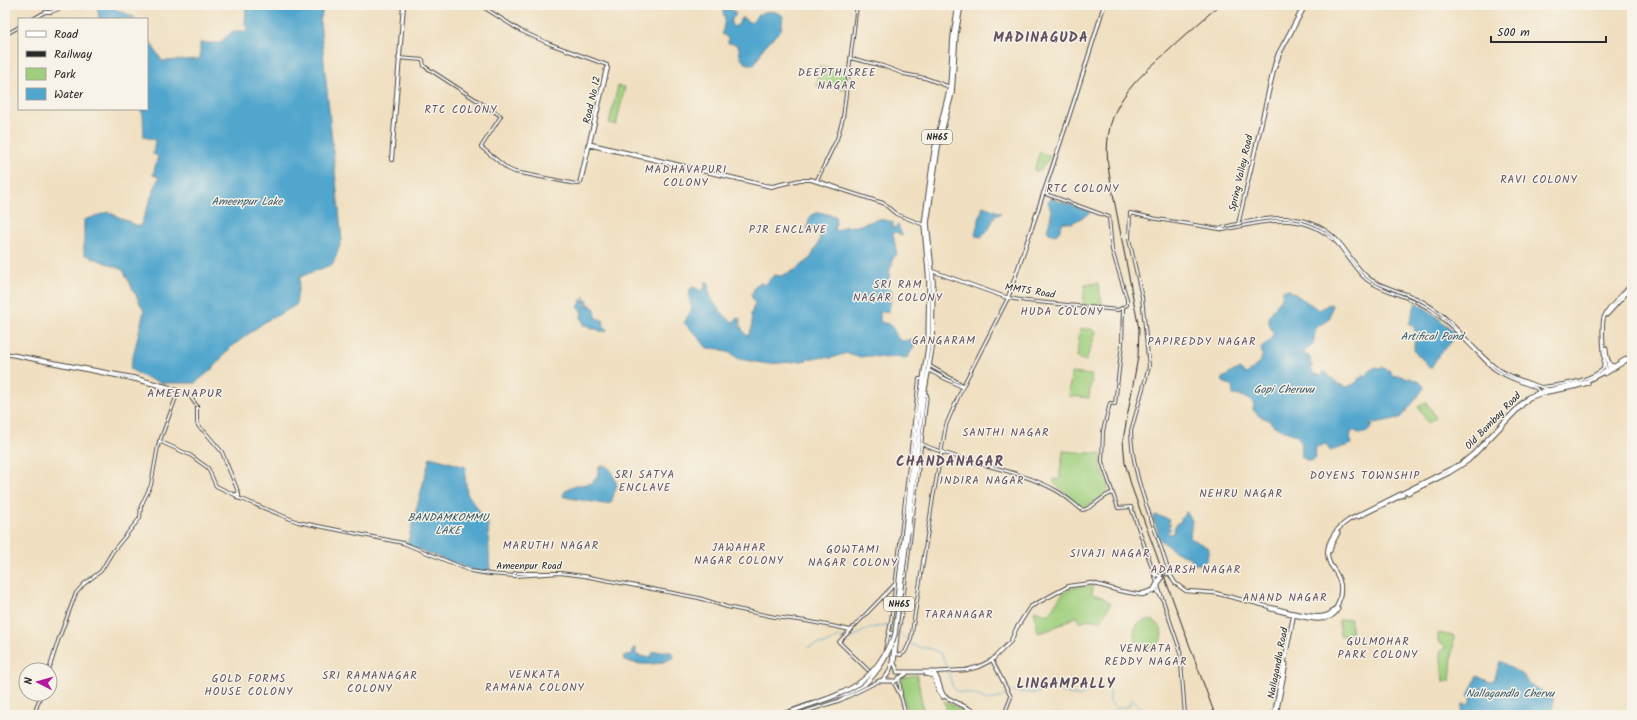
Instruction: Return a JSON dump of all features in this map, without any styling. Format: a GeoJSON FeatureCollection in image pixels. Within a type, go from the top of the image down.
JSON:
{"type":"FeatureCollection","features":[{"type":"Feature","properties":{"kind":"highway","name":"NH65"},"geometry":{"type":"LineString","coordinates":[[927,247],[927,223],[935,163],[950,87],[952,37],[960,5]]}},
{"type":"Feature","properties":{"kind":"highway","name":"NH65"},"geometry":{"type":"LineString","coordinates":[[914,464],[920,444],[921,403],[930,369],[932,348],[931,272],[924,224],[934,151],[953,87],[956,34],[960,5]]}},
{"type":"Feature","properties":{"kind":"highway","name":"NH65"},"geometry":{"type":"LineString","coordinates":[[783,715],[850,690],[871,674],[878,665],[890,643],[893,630],[928,347],[931,272]]}},
{"type":"Feature","properties":{"kind":"highway","name":"NH65"},"geometry":{"type":"LineString","coordinates":[[787,715],[851,692],[865,684],[879,669],[891,647],[895,634],[908,513]]}},
{"type":"Feature","properties":{"kind":"main road"},"geometry":{"type":"LineString","coordinates":[[1008,298],[1057,152],[1103,5]]}},
{"type":"Feature","properties":{"kind":"main road","name":"MMTS Road"},"geometry":{"type":"LineString","coordinates":[[931,272],[1008,298]]}},
{"type":"Feature","properties":{"kind":"main road"},"geometry":{"type":"LineString","coordinates":[[1608,371],[1605,356],[1606,316],[1632,284]]}},
{"type":"Feature","properties":{"kind":"main road"},"geometry":{"type":"LineString","coordinates":[[1611,310],[1632,287]]}},
{"type":"Feature","properties":{"kind":"main road"},"geometry":{"type":"LineString","coordinates":[[1605,356],[1610,365],[1614,366]]}},
{"type":"Feature","properties":{"kind":"main road","name":"Old Bombay Road"},"geometry":{"type":"LineString","coordinates":[[1515,410],[1533,396],[1581,386],[1632,356]]}},
{"type":"Feature","properties":{"kind":"main road","name":"Old Bombay Road"},"geometry":{"type":"LineString","coordinates":[[1336,610],[1341,584],[1328,557],[1328,546],[1340,527],[1349,520],[1462,463],[1479,448],[1528,397],[1539,392],[1585,382],[1608,371],[1632,356]]}},
{"type":"Feature","properties":{"kind":"main road"},"geometry":{"type":"LineString","coordinates":[[1154,574],[1161,577]]}},
{"type":"Feature","properties":{"kind":"main road"},"geometry":{"type":"LineString","coordinates":[[1168,574],[1174,584],[1184,591],[1213,594],[1295,614],[1319,617],[1329,615],[1336,610]]}},
{"type":"Feature","properties":{"kind":"main road"},"geometry":{"type":"LineString","coordinates":[[1168,574],[1175,583],[1186,591],[1212,593],[1303,617],[1326,618],[1333,616],[1336,610]]}},
{"type":"Feature","properties":{"kind":"main road"},"geometry":{"type":"LineString","coordinates":[[1140,594],[1153,590],[1161,577]]}},
{"type":"Feature","properties":{"kind":"main road"},"geometry":{"type":"LineString","coordinates":[[879,681],[896,681],[904,674],[933,674],[963,671],[978,667],[992,660],[1011,641],[1016,629],[1030,607],[1070,586],[1092,584],[1120,591],[1148,594],[1157,588],[1161,577]]}},
{"type":"Feature","properties":{"kind":"main road","name":"Nallagandla Road"},"geometry":{"type":"LineString","coordinates":[[1275,715],[1295,614]]}},
{"type":"Feature","properties":{"kind":"main road","name":"Nallagandla Road"},"geometry":{"type":"LineString","coordinates":[[1275,715],[1295,614]]}},
{"type":"Feature","properties":{"kind":"main road"},"geometry":{"type":"LineString","coordinates":[[1294,622],[1303,617]]}},
{"type":"Feature","properties":{"kind":"main road"},"geometry":{"type":"LineString","coordinates":[[879,681],[887,677],[889,673],[896,643],[897,634],[890,632]]}},
{"type":"Feature","properties":{"kind":"main road"},"geometry":{"type":"LineString","coordinates":[[888,639],[891,637],[893,638],[894,666],[899,678]]}},
{"type":"Feature","properties":{"kind":"main road"},"geometry":{"type":"LineString","coordinates":[[893,647],[896,643]]}},
{"type":"Feature","properties":{"kind":"main road"},"geometry":{"type":"LineString","coordinates":[[897,672],[933,674]]}},
{"type":"Feature","properties":{"kind":"main road"},"geometry":{"type":"LineString","coordinates":[[933,674],[940,693],[945,698],[976,715]]}},
{"type":"Feature","properties":{"kind":"main road"},"geometry":{"type":"LineString","coordinates":[[933,674],[945,698],[981,715]]}},
{"type":"Feature","properties":{"kind":"street"},"geometry":{"type":"LineString","coordinates":[[35,18],[46,12],[51,12],[69,5]]}},
{"type":"Feature","properties":{"kind":"street"},"geometry":{"type":"LineString","coordinates":[[399,58],[391,160],[404,5]]}},
{"type":"Feature","properties":{"kind":"street","name":"Road No 12"},"geometry":{"type":"LineString","coordinates":[[399,58],[423,60],[424,66],[501,117],[481,148],[508,169],[524,174],[580,183],[608,68],[607,65],[560,48],[521,31],[480,5]]}},
{"type":"Feature","properties":{"kind":"street"},"geometry":{"type":"LineString","coordinates":[[817,180],[837,138],[842,123],[857,5]]}},
{"type":"Feature","properties":{"kind":"street","name":"Spring Valley Road"},"geometry":{"type":"LineString","coordinates":[[1238,224],[1274,65],[1278,53],[1305,5]]}},
{"type":"Feature","properties":{"kind":"street"},"geometry":{"type":"LineString","coordinates":[[5,35],[18,28]]}},
{"type":"Feature","properties":{"kind":"street"},"geometry":{"type":"LineString","coordinates":[[850,58],[883,66],[904,74],[927,79],[950,87]]}},
{"type":"Feature","properties":{"kind":"street"},"geometry":{"type":"LineString","coordinates":[[589,144],[771,187],[807,180],[849,191],[883,203],[896,214],[913,222],[924,224]]}},
{"type":"Feature","properties":{"kind":"street"},"geometry":{"type":"LineString","coordinates":[[677,165],[769,186],[804,178],[817,180],[840,189]]}},
{"type":"Feature","properties":{"kind":"street"},"geometry":{"type":"LineString","coordinates":[[1043,193],[1109,217],[1112,250],[1127,299],[1127,305],[1123,308],[1122,344],[1115,404],[1110,403],[1103,431],[1102,462],[1118,508],[1131,506],[1157,582],[1157,588],[1164,601],[1180,650],[1185,715]]}},
{"type":"Feature","properties":{"kind":"street"},"geometry":{"type":"LineString","coordinates":[[1168,574],[1141,488],[1131,442],[1131,431],[1149,368],[1142,297],[1129,239],[1130,213],[1223,230],[1238,224],[1278,220],[1294,221],[1310,225],[1336,242],[1361,275],[1380,287],[1410,298],[1435,311],[1495,366],[1507,373],[1548,390]]}},
{"type":"Feature","properties":{"kind":"street"},"geometry":{"type":"LineString","coordinates":[[893,654],[901,655],[910,644],[911,640],[946,425],[963,386],[1008,298]]}},
{"type":"Feature","properties":{"kind":"street","name":"MMTS Road"},"geometry":{"type":"LineString","coordinates":[[1008,298],[1114,310],[1123,308]]}},
{"type":"Feature","properties":{"kind":"street"},"geometry":{"type":"LineString","coordinates":[[1435,311],[1494,368],[1506,376],[1536,388],[1539,392]]}},
{"type":"Feature","properties":{"kind":"street"},"geometry":{"type":"LineString","coordinates":[[5,353],[62,366],[136,380],[189,395],[197,406],[197,423],[222,452],[239,496]]}},
{"type":"Feature","properties":{"kind":"street"},"geometry":{"type":"LineString","coordinates":[[1542,387],[1574,382],[1598,372],[1603,369],[1605,356]]}},
{"type":"Feature","properties":{"kind":"street"},"geometry":{"type":"LineString","coordinates":[[930,369],[963,386]]}},
{"type":"Feature","properties":{"kind":"street"},"geometry":{"type":"LineString","coordinates":[[897,634],[903,600],[908,513],[919,379],[923,379]]}},
{"type":"Feature","properties":{"kind":"street"},"geometry":{"type":"LineString","coordinates":[[51,662],[76,593],[84,584],[101,571],[113,551],[140,518],[141,506],[151,485],[159,441],[177,391]]}},
{"type":"Feature","properties":{"kind":"street"},"geometry":{"type":"LineString","coordinates":[[779,715],[794,708],[850,689],[870,672],[877,664],[885,650],[890,632],[895,584],[928,395],[924,393]]}},
{"type":"Feature","properties":{"kind":"street"},"geometry":{"type":"LineString","coordinates":[[159,441],[190,455],[208,468],[216,486],[239,496]]}},
{"type":"Feature","properties":{"kind":"street"},"geometry":{"type":"LineString","coordinates":[[920,444],[972,462],[1010,472],[1051,488],[1058,491],[1083,510],[1096,503],[1104,495],[1112,493]]}},
{"type":"Feature","properties":{"kind":"street","name":"Ameenpur Road"},"geometry":{"type":"LineString","coordinates":[[239,496],[244,500],[298,522],[403,543],[471,571],[494,575],[560,573],[700,598],[727,607],[743,609],[775,617],[837,626],[850,630]]}},
{"type":"Feature","properties":{"kind":"street"},"geometry":{"type":"LineString","coordinates":[[870,672],[839,642],[895,584]]}},
{"type":"Feature","properties":{"kind":"street"},"geometry":{"type":"LineString","coordinates":[[894,599],[903,600]]}},
{"type":"Feature","properties":{"kind":"street"},"geometry":{"type":"LineString","coordinates":[[992,660],[1010,699],[1004,715]]}},
{"type":"Feature","properties":{"kind":"street"},"geometry":{"type":"LineString","coordinates":[[866,675],[872,684]]}},
{"type":"Feature","properties":{"kind":"street"},"geometry":{"type":"LineString","coordinates":[[899,678],[901,697],[906,715]]}},
{"type":"Feature","properties":{"kind":"street"},"geometry":{"type":"LineString","coordinates":[[892,680],[901,697]]}},
{"type":"Feature","properties":{"kind":"street"},"geometry":{"type":"LineString","coordinates":[[796,715],[840,700],[879,681]]}},
{"type":"Feature","properties":{"kind":"street"},"geometry":{"type":"LineString","coordinates":[[34,715],[38,702]]}},
{"type":"Feature","properties":{"kind":"green space"},"geometry":{"type":"Polygon","coordinates":[[[819,67],[847,70],[845,89],[817,86],[819,67]]]}},
{"type":"Feature","properties":{"kind":"green space"},"geometry":{"type":"Polygon","coordinates":[[[618,86],[625,87],[616,125],[609,123],[618,86]]]}},
{"type":"Feature","properties":{"kind":"green space"},"geometry":{"type":"Polygon","coordinates":[[[1040,152],[1051,156],[1039,172],[1034,170],[1040,152]]]}},
{"type":"Feature","properties":{"kind":"green space"},"geometry":{"type":"Polygon","coordinates":[[[1098,283],[1103,308],[1083,305],[1085,285],[1098,283]]]}},
{"type":"Feature","properties":{"kind":"green space"},"geometry":{"type":"Polygon","coordinates":[[[1081,329],[1091,329],[1096,332],[1086,361],[1077,358],[1079,334],[1081,329]]]}},
{"type":"Feature","properties":{"kind":"green space"},"geometry":{"type":"Polygon","coordinates":[[[1071,373],[1092,375],[1089,398],[1069,396],[1071,373]]]}},
{"type":"Feature","properties":{"kind":"green space"},"geometry":{"type":"Polygon","coordinates":[[[1426,402],[1436,418],[1428,423],[1418,407],[1426,402]]]}},
{"type":"Feature","properties":{"kind":"green space"},"geometry":{"type":"Polygon","coordinates":[[[1063,451],[1101,454],[1101,467],[1109,489],[1098,500],[1083,508],[1054,483],[1054,479],[1059,480],[1063,451]]]}},
{"type":"Feature","properties":{"kind":"green space"},"geometry":{"type":"Polygon","coordinates":[[[1080,586],[1092,586],[1092,594],[1102,597],[1111,603],[1101,621],[1087,619],[1081,623],[1077,616],[1049,630],[1038,633],[1034,610],[1049,615],[1060,596],[1068,590],[1080,586]]]}},
{"type":"Feature","properties":{"kind":"green space"},"geometry":{"type":"Polygon","coordinates":[[[1351,619],[1351,635],[1340,636],[1339,620],[1351,619]]]}},
{"type":"Feature","properties":{"kind":"green space"},"geometry":{"type":"Polygon","coordinates":[[[1148,620],[1158,624],[1162,634],[1158,644],[1148,648],[1138,644],[1134,634],[1138,624],[1148,620]]]}},
{"type":"Feature","properties":{"kind":"green space"},"geometry":{"type":"Polygon","coordinates":[[[1438,633],[1454,636],[1450,681],[1443,681],[1440,651],[1445,647],[1438,641],[1438,633]]]}},
{"type":"Feature","properties":{"kind":"green space"},"geometry":{"type":"Polygon","coordinates":[[[917,675],[924,715],[909,715],[903,697],[902,680],[904,677],[917,675]]]}},
{"type":"Feature","properties":{"kind":"green space"},"geometry":{"type":"Polygon","coordinates":[[[944,701],[971,715],[948,715],[944,701]]]}},
{"type":"Feature","properties":{"kind":"water"},"geometry":{"type":"Polygon","coordinates":[[[97,5],[106,5],[134,18],[99,18],[97,5]]]}},
{"type":"Feature","properties":{"kind":"water","name":"Ameenpur Lake"},"geometry":{"type":"Polygon","coordinates":[[[246,5],[324,5],[320,21],[342,240],[333,264],[300,277],[296,305],[266,321],[231,347],[210,371],[195,383],[162,383],[144,377],[130,369],[144,311],[123,270],[84,254],[84,220],[108,212],[140,227],[159,177],[153,175],[158,156],[153,154],[155,140],[144,137],[143,114],[141,110],[148,110],[148,39],[162,61],[200,59],[200,43],[219,43],[233,31],[248,31],[245,24],[246,5]]]}},
{"type":"Feature","properties":{"kind":"water"},"geometry":{"type":"Polygon","coordinates":[[[722,8],[735,12],[735,16],[732,19],[731,24],[733,27],[738,25],[741,18],[751,23],[757,15],[767,12],[776,12],[783,16],[781,30],[764,47],[754,65],[744,62],[740,54],[739,47],[735,44],[728,43],[728,38],[722,34],[725,19],[722,8]]]}},
{"type":"Feature","properties":{"kind":"water"},"geometry":{"type":"Polygon","coordinates":[[[1050,198],[1089,211],[1090,213],[1072,223],[1063,222],[1059,232],[1056,235],[1049,233],[1047,230],[1051,216],[1051,210],[1048,202],[1050,198]]]}},
{"type":"Feature","properties":{"kind":"water"},"geometry":{"type":"Polygon","coordinates":[[[983,206],[1001,213],[995,215],[989,229],[981,237],[976,236],[975,234],[983,206]]]}},
{"type":"Feature","properties":{"kind":"water"},"geometry":{"type":"Polygon","coordinates":[[[819,212],[835,216],[836,223],[834,229],[837,231],[843,227],[857,226],[879,219],[893,222],[893,229],[898,225],[902,235],[896,232],[893,234],[897,254],[892,260],[889,281],[882,283],[892,292],[889,311],[880,312],[880,322],[891,326],[899,340],[904,341],[913,339],[915,341],[908,357],[860,357],[847,353],[831,358],[818,357],[802,361],[768,364],[739,359],[720,349],[707,348],[684,323],[692,309],[689,298],[690,289],[694,287],[701,291],[704,289],[705,282],[708,282],[710,296],[716,305],[731,321],[734,322],[736,319],[740,318],[740,325],[745,334],[748,336],[752,327],[751,314],[755,303],[751,295],[756,285],[761,283],[765,285],[774,275],[781,276],[795,270],[810,259],[820,240],[819,230],[814,228],[810,234],[807,231],[809,219],[812,215],[819,212]]]}},
{"type":"Feature","properties":{"kind":"water","name":"Gopi Cheruvu"},"geometry":{"type":"Polygon","coordinates":[[[1283,290],[1289,290],[1319,310],[1329,304],[1332,305],[1330,317],[1327,321],[1316,327],[1313,345],[1304,351],[1304,354],[1309,356],[1311,360],[1309,363],[1312,364],[1311,368],[1313,373],[1322,376],[1323,371],[1343,386],[1347,387],[1356,383],[1359,378],[1363,378],[1363,375],[1367,376],[1370,370],[1376,367],[1382,367],[1390,371],[1393,376],[1408,378],[1423,385],[1424,388],[1422,391],[1400,418],[1370,424],[1373,426],[1366,433],[1359,433],[1352,430],[1350,437],[1352,444],[1330,451],[1326,444],[1316,447],[1315,459],[1309,461],[1302,456],[1302,444],[1297,435],[1274,426],[1269,420],[1259,416],[1253,410],[1254,405],[1248,399],[1242,396],[1233,395],[1232,386],[1223,382],[1222,378],[1239,369],[1246,374],[1260,361],[1262,356],[1261,347],[1270,341],[1273,335],[1269,324],[1269,316],[1282,297],[1283,290]]]}},
{"type":"Feature","properties":{"kind":"water"},"geometry":{"type":"Polygon","coordinates":[[[585,296],[585,300],[587,300],[589,305],[595,309],[595,314],[598,319],[604,321],[603,326],[607,329],[606,331],[591,329],[590,326],[583,325],[581,318],[582,313],[578,306],[581,299],[589,309],[587,302],[584,302],[585,296]]]}},
{"type":"Feature","properties":{"kind":"water","name":"Artifical Pond"},"geometry":{"type":"Polygon","coordinates":[[[1416,302],[1432,313],[1458,335],[1438,356],[1431,368],[1428,367],[1428,365],[1415,352],[1414,349],[1415,328],[1409,324],[1416,302]]]}},
{"type":"Feature","properties":{"kind":"water","name":"BANDAMKOMMU LAKE"},"geometry":{"type":"Polygon","coordinates":[[[430,457],[466,467],[465,476],[467,493],[488,524],[490,574],[477,572],[407,545],[430,457]]]}},
{"type":"Feature","properties":{"kind":"water"},"geometry":{"type":"Polygon","coordinates":[[[602,465],[611,470],[617,485],[611,503],[604,504],[564,497],[563,495],[568,488],[592,483],[597,477],[599,467],[602,465]]]}},
{"type":"Feature","properties":{"kind":"water"},"geometry":{"type":"Polygon","coordinates":[[[1186,512],[1192,520],[1190,538],[1209,548],[1207,559],[1203,564],[1193,564],[1190,557],[1182,555],[1172,549],[1157,535],[1158,531],[1153,519],[1155,515],[1169,519],[1168,523],[1171,524],[1168,527],[1171,529],[1167,533],[1169,534],[1173,533],[1176,524],[1182,521],[1181,519],[1186,512]]]}},
{"type":"Feature","properties":{"kind":"water"},"geometry":{"type":"Polygon","coordinates":[[[635,647],[636,655],[651,658],[653,652],[667,651],[673,653],[674,657],[662,662],[649,664],[624,660],[623,656],[632,654],[635,647]]]}},
{"type":"Feature","properties":{"kind":"water","name":"Nallagandla Chervu"},"geometry":{"type":"Polygon","coordinates":[[[1500,661],[1524,676],[1528,682],[1553,698],[1553,712],[1558,715],[1460,715],[1463,704],[1469,705],[1471,697],[1468,696],[1477,676],[1490,682],[1494,681],[1500,661]]]}},
{"type":"Feature","properties":{"kind":"waterway"},"geometry":{"type":"LineString","coordinates":[[808,647],[818,644],[826,644],[839,637],[851,639],[869,629],[879,626],[890,626]]}},
{"type":"Feature","properties":{"kind":"waterway"},"geometry":{"type":"LineString","coordinates":[[899,632],[912,645],[922,648],[929,648],[940,653],[943,657],[953,687],[958,692],[971,693],[988,700],[1000,698],[1010,691],[1033,693],[1054,689],[1080,697],[1092,689],[1108,688],[1110,690],[1110,702],[1116,709],[1129,706],[1131,700],[1134,700],[1149,715]]}},
{"type":"Feature","properties":{"kind":"tunnel"},"geometry":{"type":"LineString","coordinates":[[1162,578],[1167,576]]}},
{"type":"Feature","properties":{"kind":"railway"},"geometry":{"type":"LineString","coordinates":[[1215,715],[1132,488],[1125,463],[1123,440],[1138,357],[1139,329],[1109,173],[1107,152],[1108,134],[1113,118],[1119,104],[1128,91],[1152,65],[1219,5]]}},
{"type":"Feature","properties":{"kind":"district","name":"MADINAGUDA"},"geometry":{"type":"Point","coordinates":[1041,38]}},
{"type":"Feature","properties":{"kind":"district","name":"DEEPTHISREE NAGAR"},"geometry":{"type":"Point","coordinates":[837,79]}},
{"type":"Feature","properties":{"kind":"district","name":"RTC COLONY"},"geometry":{"type":"Point","coordinates":[461,110]}},
{"type":"Feature","properties":{"kind":"district","name":"MADHAVAPURI COLONY"},"geometry":{"type":"Point","coordinates":[686,176]}},
{"type":"Feature","properties":{"kind":"district","name":"RAVI COLONY"},"geometry":{"type":"Point","coordinates":[1539,180]}},
{"type":"Feature","properties":{"kind":"district","name":"RTC COLONY"},"geometry":{"type":"Point","coordinates":[1083,189]}},
{"type":"Feature","properties":{"kind":"district","name":"PJR ENCLAVE"},"geometry":{"type":"Point","coordinates":[788,230]}},
{"type":"Feature","properties":{"kind":"district","name":"SRI RAM NAGAR COLONY"},"geometry":{"type":"Point","coordinates":[898,291]}},
{"type":"Feature","properties":{"kind":"district","name":"HUDA COLONY"},"geometry":{"type":"Point","coordinates":[1062,312]}},
{"type":"Feature","properties":{"kind":"district","name":"GANGARAM"},"geometry":{"type":"Point","coordinates":[944,341]}},
{"type":"Feature","properties":{"kind":"district","name":"PAPIREDDY NAGAR"},"geometry":{"type":"Point","coordinates":[1202,342]}},
{"type":"Feature","properties":{"kind":"district","name":"AMEENAPUR"},"geometry":{"type":"Point","coordinates":[185,393]}},
{"type":"Feature","properties":{"kind":"district","name":"SANTHI NAGAR"},"geometry":{"type":"Point","coordinates":[1006,433]}},
{"type":"Feature","properties":{"kind":"district","name":"CHANDANAGAR"},"geometry":{"type":"Point","coordinates":[950,462]}},
{"type":"Feature","properties":{"kind":"district","name":"DOYENS TOWNSHIP"},"geometry":{"type":"Point","coordinates":[1365,476]}},
{"type":"Feature","properties":{"kind":"district","name":"SRI SATYA ENCLAVE"},"geometry":{"type":"Point","coordinates":[645,481]}},
{"type":"Feature","properties":{"kind":"district","name":"INDIRA NAGAR"},"geometry":{"type":"Point","coordinates":[982,481]}},
{"type":"Feature","properties":{"kind":"district","name":"NEHRU NAGAR"},"geometry":{"type":"Point","coordinates":[1241,494]}},
{"type":"Feature","properties":{"kind":"district","name":"MARUTHI NAGAR"},"geometry":{"type":"Point","coordinates":[551,546]}},
{"type":"Feature","properties":{"kind":"district","name":"JAWAHAR NAGAR COLONY"},"geometry":{"type":"Point","coordinates":[739,554]}},
{"type":"Feature","properties":{"kind":"district","name":"SIVAJI NAGAR"},"geometry":{"type":"Point","coordinates":[1110,554]}},
{"type":"Feature","properties":{"kind":"district","name":"GOWTAMI NAGAR COLONY"},"geometry":{"type":"Point","coordinates":[853,556]}},
{"type":"Feature","properties":{"kind":"district","name":"ADARSH NAGAR"},"geometry":{"type":"Point","coordinates":[1196,570]}},
{"type":"Feature","properties":{"kind":"district","name":"ANAND NAGAR"},"geometry":{"type":"Point","coordinates":[1285,598]}},
{"type":"Feature","properties":{"kind":"district","name":"TARANAGAR"},"geometry":{"type":"Point","coordinates":[959,615]}},
{"type":"Feature","properties":{"kind":"district","name":"GULMOHAR PARK COLONY"},"geometry":{"type":"Point","coordinates":[1378,648]}},
{"type":"Feature","properties":{"kind":"district","name":"VENKATA REDDY NAGAR"},"geometry":{"type":"Point","coordinates":[1146,655]}},
{"type":"Feature","properties":{"kind":"district","name":"VENKATA RAMANA COLONY"},"geometry":{"type":"Point","coordinates":[535,681]}},
{"type":"Feature","properties":{"kind":"district","name":"SRI RAMANAGAR COLONY"},"geometry":{"type":"Point","coordinates":[370,682]}},
{"type":"Feature","properties":{"kind":"district","name":"LINGAMPALLY"},"geometry":{"type":"Point","coordinates":[1066,684]}},
{"type":"Feature","properties":{"kind":"district","name":"GOLD FORMS HOUSE COLONY"},"geometry":{"type":"Point","coordinates":[249,685]}}]}
